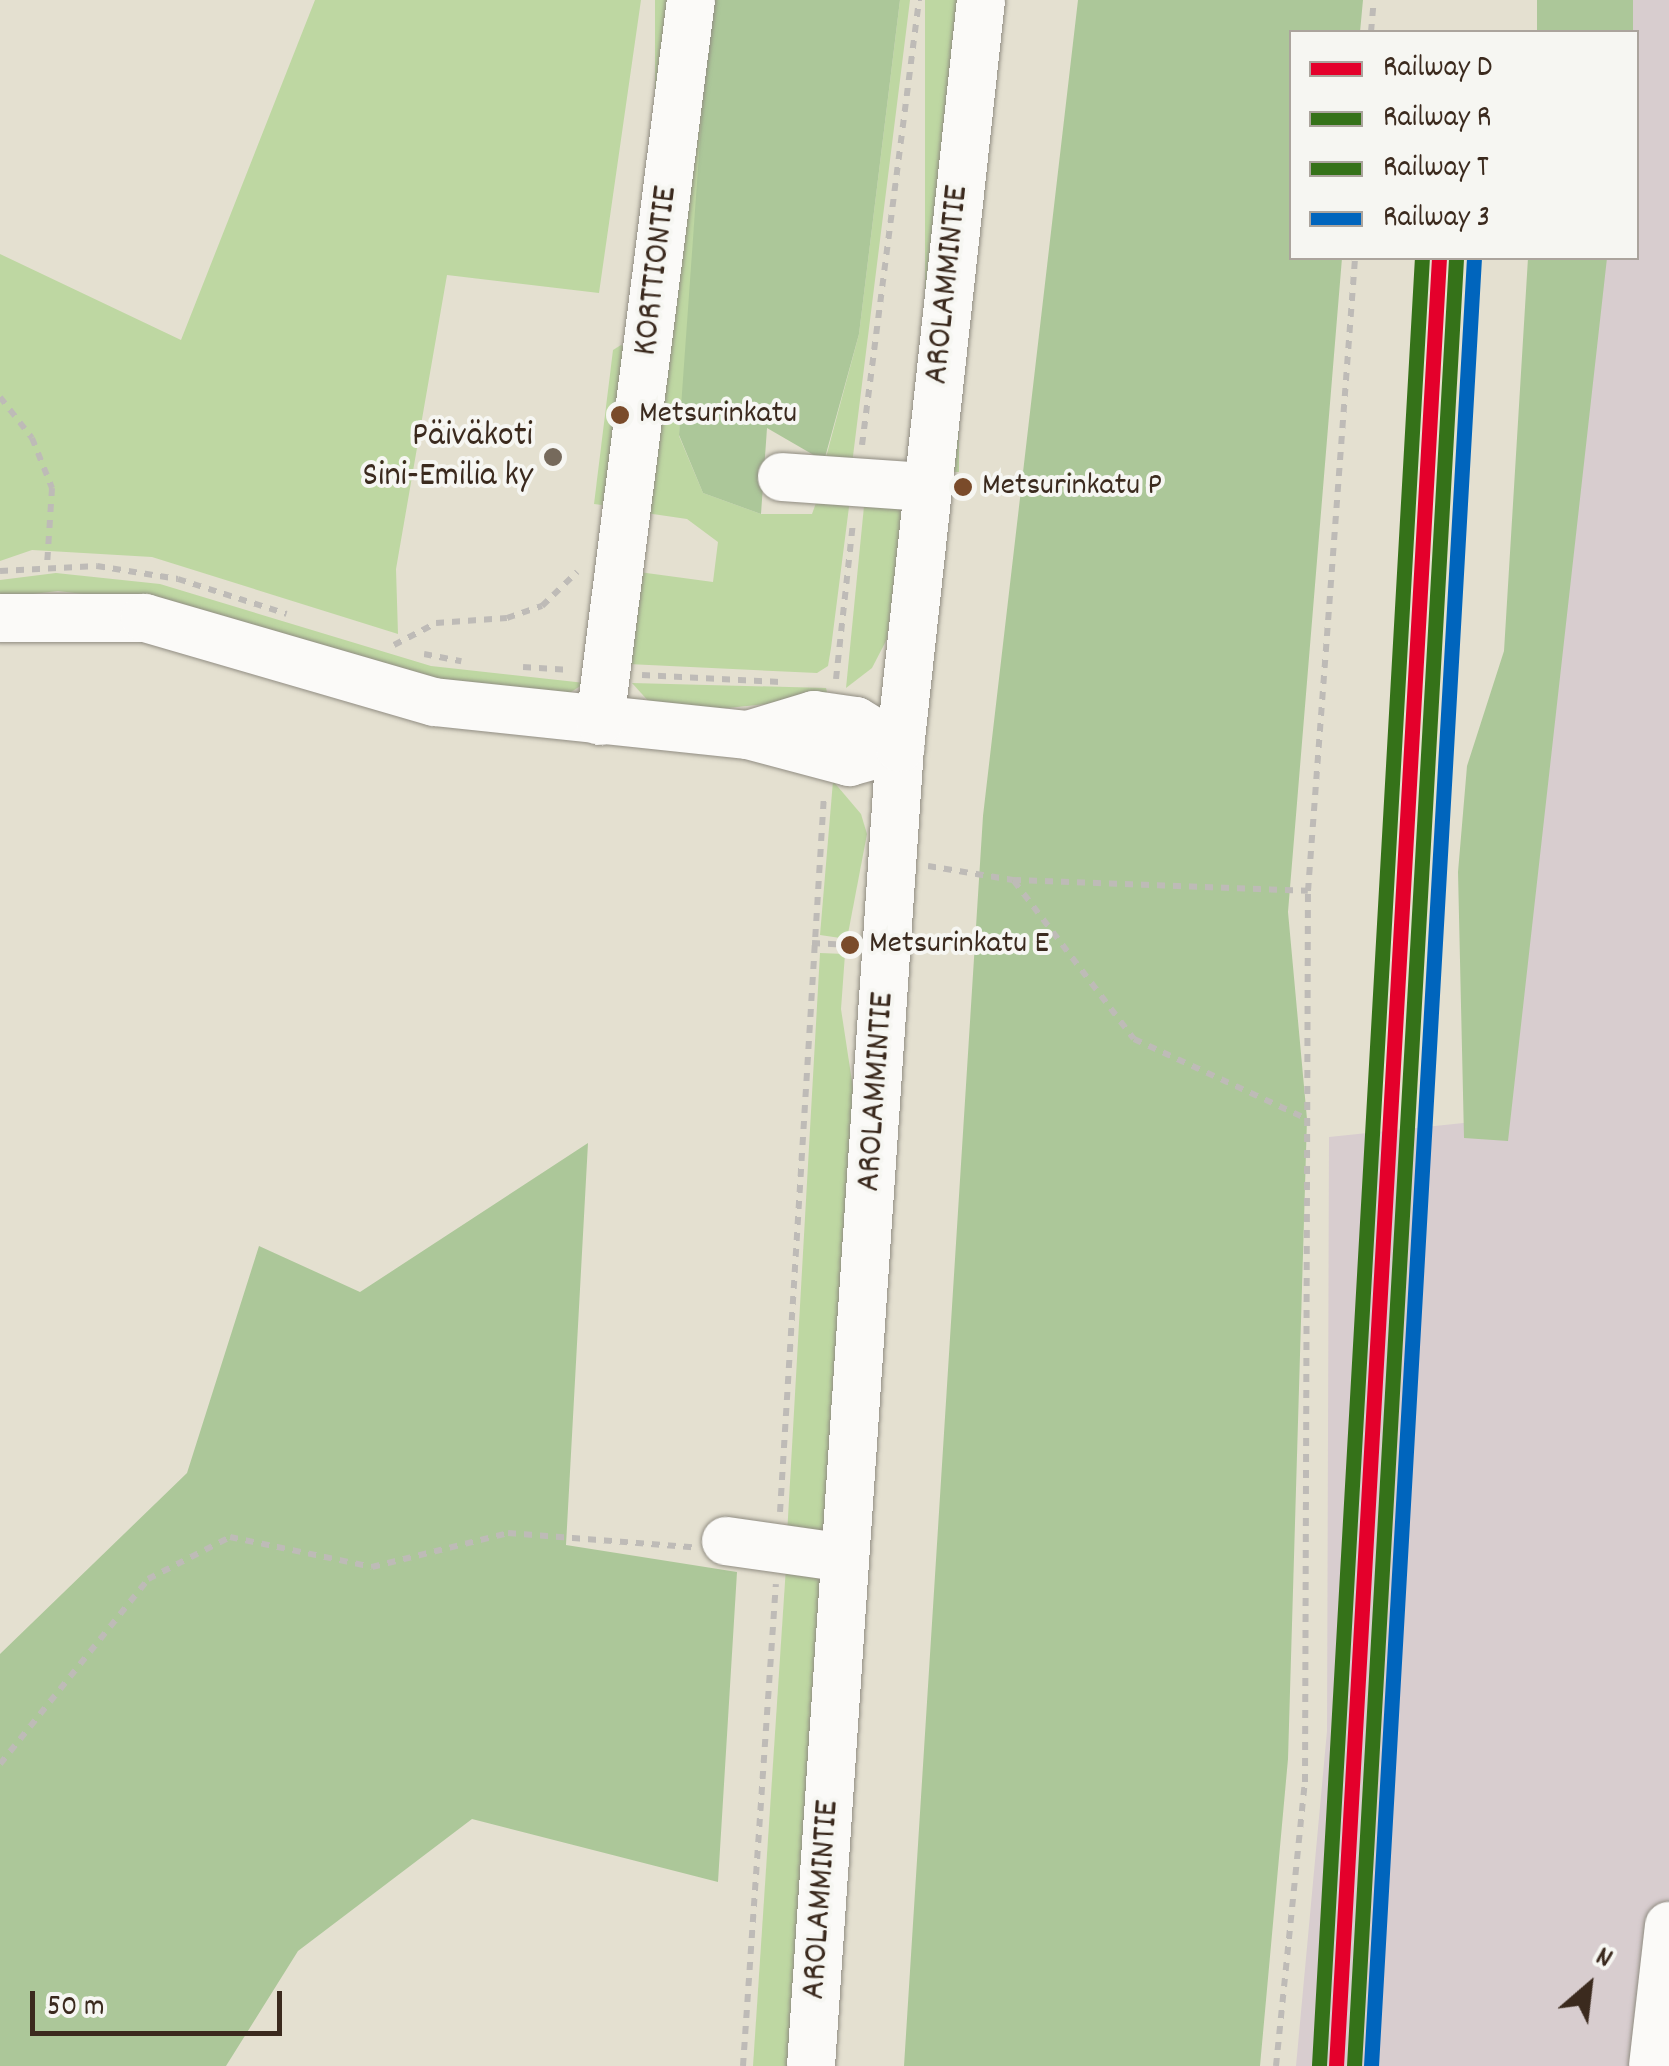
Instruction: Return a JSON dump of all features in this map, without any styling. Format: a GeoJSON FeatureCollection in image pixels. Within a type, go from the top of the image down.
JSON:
{"type":"FeatureCollection","features":[{"type":"Feature","properties":{"kind":"street","name":"KORTTIONTIE"},"geometry":{"type":"LineString","coordinates":[[600,721],[691,0]]}},
{"type":"Feature","properties":{"kind":"street","name":"AROLAMMINTIE"},"geometry":{"type":"LineString","coordinates":[[811,2066],[900,748],[981,0]]}},
{"type":"Feature","properties":{"kind":"street"},"geometry":{"type":"LineString","coordinates":[[782,478],[926,487]]}},
{"type":"Feature","properties":{"kind":"street"},"geometry":{"type":"LineString","coordinates":[[0,618],[146,618],[434,702],[600,721],[748,734],[829,708],[849,762],[900,748]]}},
{"type":"Feature","properties":{"kind":"street"},"geometry":{"type":"LineString","coordinates":[[726,1541],[845,1558]]}},
{"type":"Feature","properties":{"kind":"street"},"geometry":{"type":"LineString","coordinates":[[1653,2066],[1669,1926]]}},
{"type":"Feature","properties":{"kind":"path"},"geometry":{"type":"LineString","coordinates":[[743,2066],[829,708],[919,0]]}},
{"type":"Feature","properties":{"kind":"path"},"geometry":{"type":"LineString","coordinates":[[1372,30],[1374,0]]}},
{"type":"Feature","properties":{"kind":"path"},"geometry":{"type":"LineString","coordinates":[[1276,2066],[1304,1782],[1308,892],[1355,260]]}},
{"type":"Feature","properties":{"kind":"path"},"geometry":{"type":"LineString","coordinates":[[0,396],[32,438],[52,488],[47,566]]}},
{"type":"Feature","properties":{"kind":"path"},"geometry":{"type":"LineString","coordinates":[[0,571],[47,566],[178,579],[294,616]]}},
{"type":"Feature","properties":{"kind":"path"},"geometry":{"type":"LineString","coordinates":[[394,645],[436,623],[508,618],[542,606],[576,572]]}},
{"type":"Feature","properties":{"kind":"path"},"geometry":{"type":"LineString","coordinates":[[378,640],[468,662]]}},
{"type":"Feature","properties":{"kind":"path"},"geometry":{"type":"LineString","coordinates":[[517,667],[796,682]]}},
{"type":"Feature","properties":{"kind":"path"},"geometry":{"type":"LineString","coordinates":[[892,863],[1013,880],[1308,892]]}},
{"type":"Feature","properties":{"kind":"path"},"geometry":{"type":"LineString","coordinates":[[1013,880],[1134,1039],[1307,1118]]}},
{"type":"Feature","properties":{"kind":"path"},"geometry":{"type":"LineString","coordinates":[[812,944],[850,945]]}},
{"type":"Feature","properties":{"kind":"path"},"geometry":{"type":"LineString","coordinates":[[0,1764],[148,1579],[230,1537],[372,1568],[508,1533],[652,1546],[717,1548],[726,1541]]}},
{"type":"Feature","properties":{"kind":"shaded area"},"geometry":{"type":"Polygon","coordinates":[[[1617,0],[1669,0],[1669,2066],[1296,2066],[1327,1731],[1329,1137],[1473,1122],[1589,260],[1639,260],[1639,30],[1614,30],[1617,0]]]}},
{"type":"Feature","properties":{"kind":"green space"},"geometry":{"type":"Polygon","coordinates":[[[315,0],[641,0],[599,293],[447,275],[396,569],[398,634],[152,557],[32,550],[0,561],[0,254],[181,340],[315,0]]]}},
{"type":"Feature","properties":{"kind":"green space"},"geometry":{"type":"Polygon","coordinates":[[[655,0],[670,0],[670,306],[655,306],[655,0]]]}},
{"type":"Feature","properties":{"kind":"green space"},"geometry":{"type":"Polygon","coordinates":[[[710,0],[900,0],[859,334],[824,461],[767,428],[761,514],[703,493],[679,435],[710,0]]]}},
{"type":"Feature","properties":{"kind":"green space"},"geometry":{"type":"Polygon","coordinates":[[[900,0],[910,0],[852,464],[825,461],[859,334],[900,0]]]}},
{"type":"Feature","properties":{"kind":"green space"},"geometry":{"type":"Polygon","coordinates":[[[925,0],[959,0],[959,472],[925,472],[925,0]]]}},
{"type":"Feature","properties":{"kind":"green space"},"geometry":{"type":"Polygon","coordinates":[[[1078,0],[1363,0],[1360,30],[1289,30],[1289,260],[1342,260],[1288,912],[1307,1119],[1288,1759],[1260,2066],[904,2066],[983,816],[1078,0]]]}},
{"type":"Feature","properties":{"kind":"green space"},"geometry":{"type":"Polygon","coordinates":[[[1537,0],[1633,0],[1633,30],[1537,30],[1537,0]]]}},
{"type":"Feature","properties":{"kind":"green space"},"geometry":{"type":"Polygon","coordinates":[[[703,53],[704,162],[679,436],[703,493],[761,514],[812,514],[821,489],[850,499],[828,666],[817,673],[628,664],[639,572],[713,582],[718,542],[687,519],[646,513],[703,53]]]}},
{"type":"Feature","properties":{"kind":"green space"},"geometry":{"type":"Polygon","coordinates":[[[1528,260],[1607,260],[1508,1141],[1464,1138],[1458,872],[1467,766],[1504,651],[1528,260]]]}},
{"type":"Feature","properties":{"kind":"green space"},"geometry":{"type":"Polygon","coordinates":[[[621,345],[629,350],[610,506],[594,504],[613,350],[621,345]]]}},
{"type":"Feature","properties":{"kind":"green space"},"geometry":{"type":"Polygon","coordinates":[[[865,496],[904,503],[887,639],[872,668],[846,688],[865,496]]]}},
{"type":"Feature","properties":{"kind":"green space"},"geometry":{"type":"Polygon","coordinates":[[[56,573],[160,584],[431,666],[585,683],[568,694],[461,691],[158,603],[58,591],[0,598],[0,580],[56,573]]]}},
{"type":"Feature","properties":{"kind":"green space"},"geometry":{"type":"Polygon","coordinates":[[[632,683],[826,688],[827,692],[824,698],[718,709],[651,704],[632,683]]]}},
{"type":"Feature","properties":{"kind":"green space"},"geometry":{"type":"Polygon","coordinates":[[[833,781],[861,814],[867,834],[847,939],[820,935],[833,781]]]}},
{"type":"Feature","properties":{"kind":"green space"},"geometry":{"type":"Polygon","coordinates":[[[820,953],[845,954],[841,1009],[853,1088],[827,1526],[817,1535],[787,1535],[820,953]]]}},
{"type":"Feature","properties":{"kind":"green space"},"geometry":{"type":"Polygon","coordinates":[[[588,1143],[566,1545],[737,1572],[718,1882],[472,1819],[298,1951],[226,2066],[0,2066],[0,1654],[187,1473],[259,1246],[360,1292],[588,1143]]]}},
{"type":"Feature","properties":{"kind":"green space"},"geometry":{"type":"Polygon","coordinates":[[[786,1567],[815,1573],[822,1584],[792,2066],[753,2066],[786,1567]]]}},
{"type":"Feature","properties":{"kind":"rail line","name":"T"},"geometry":{"type":"LineString","coordinates":[[1319,2065],[1422,260]]}},
{"type":"Feature","properties":{"kind":"rail line","name":"D"},"geometry":{"type":"LineString","coordinates":[[1336,2066],[1439,260]]}},
{"type":"Feature","properties":{"kind":"rail line","name":"R"},"geometry":{"type":"LineString","coordinates":[[1354,2066],[1456,260]]}},
{"type":"Feature","properties":{"kind":"rail line","name":"3"},"geometry":{"type":"LineString","coordinates":[[1371,2066],[1474,260]]}},
{"type":"Feature","properties":{"kind":"place","name":"Metsurinkatu"},"geometry":{"type":"Point","coordinates":[620,415]}},
{"type":"Feature","properties":{"kind":"place","name":"Päiväkoti Sini-Emilia ky"},"geometry":{"type":"Point","coordinates":[553,457]}},
{"type":"Feature","properties":{"kind":"place","name":"Metsurinkatu P"},"geometry":{"type":"Point","coordinates":[963,487]}},
{"type":"Feature","properties":{"kind":"place","name":"Metsurinkatu E"},"geometry":{"type":"Point","coordinates":[850,945]}}]}
